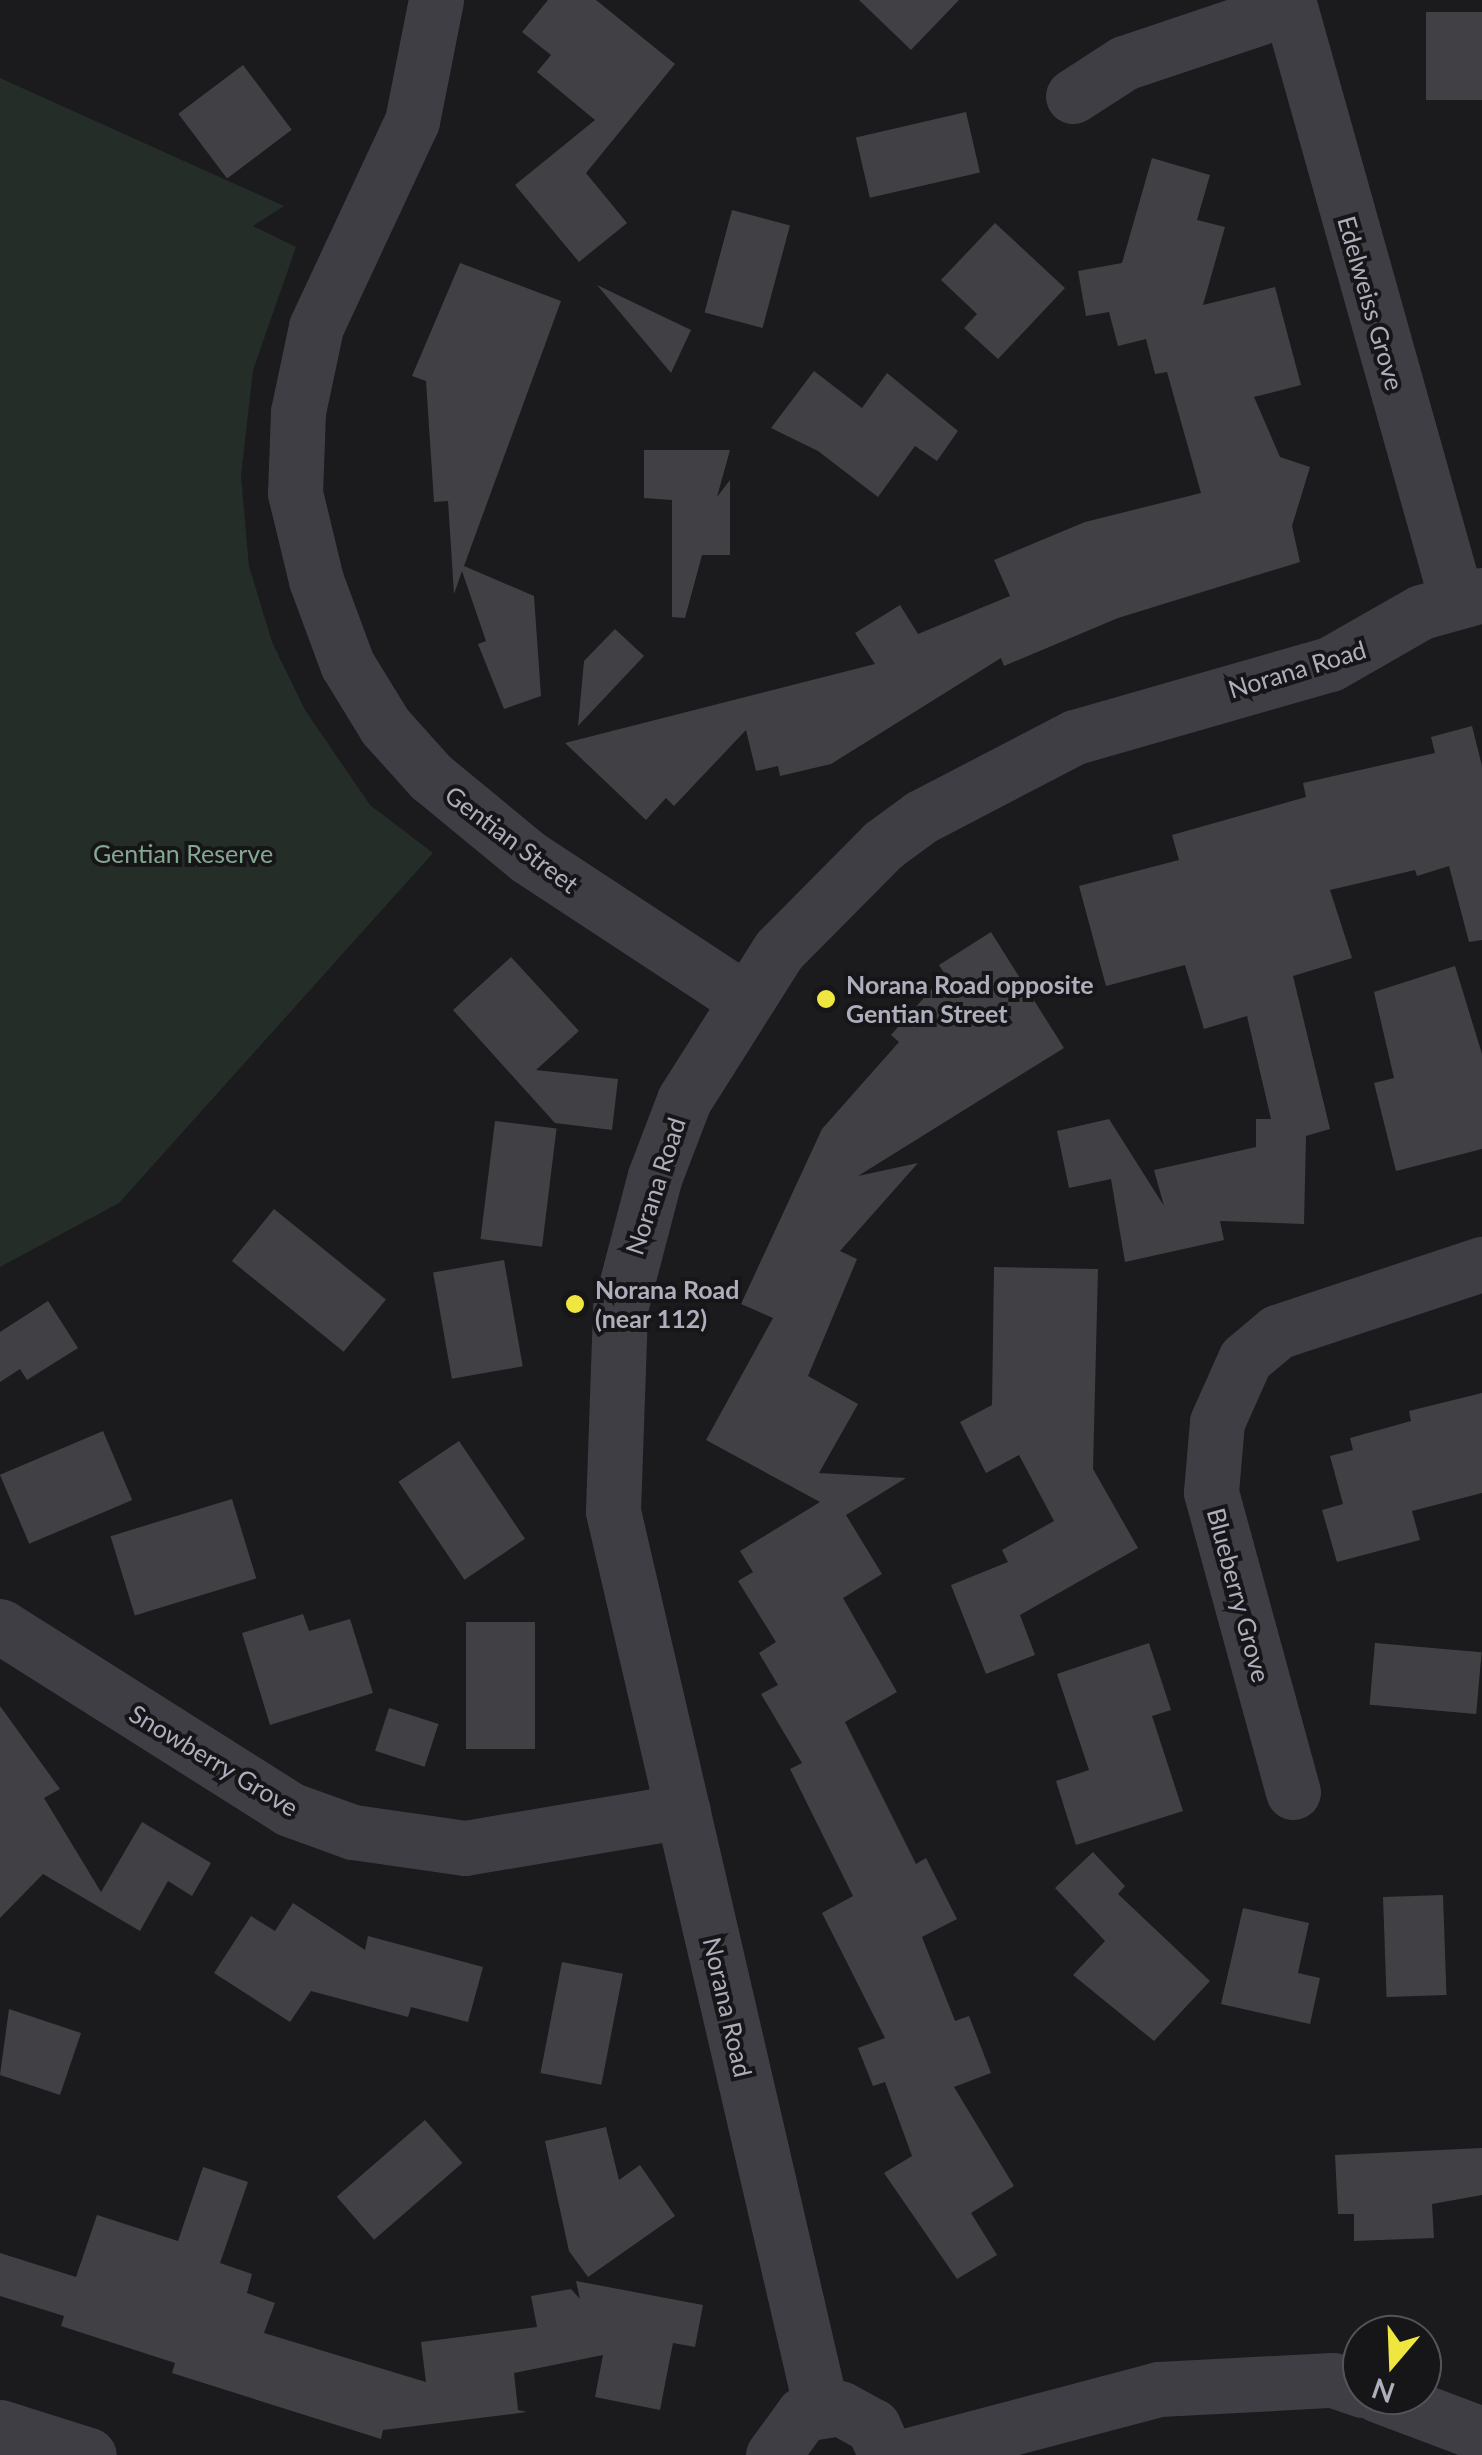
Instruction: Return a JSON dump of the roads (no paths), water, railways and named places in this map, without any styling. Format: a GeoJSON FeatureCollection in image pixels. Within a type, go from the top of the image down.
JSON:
{"type":"FeatureCollection","features":[{"type":"Feature","properties":{"kind":"street","name":"Gentian Street"},"geometry":{"type":"LineString","coordinates":[[436,0],[412,121],[316,327],[298,412],[296,493],[316,580],[347,664],[384,726],[431,777],[528,857],[743,998]]}},
{"type":"Feature","properties":{"kind":"street","name":"Edelweiss Grove"},"geometry":{"type":"LineString","coordinates":[[1074,96],[1124,63],[1288,4],[1469,596]]}},
{"type":"Feature","properties":{"kind":"street","name":"Norana Road"},"geometry":{"type":"LineString","coordinates":[[821,2408],[614,1512],[613,1380],[632,1247],[655,1176],[684,1100],[743,998],[809,916],[882,845],[963,794],[1074,737],[1330,664],[1469,596]]}},
{"type":"Feature","properties":{"kind":"street","name":"Blueberry Grove"},"geometry":{"type":"LineString","coordinates":[[1293,1792],[1211,1492],[1217,1422],[1245,1359],[1277,1332],[1482,1264]]}},
{"type":"Feature","properties":{"kind":"street","name":"Snowberry Grove"},"geometry":{"type":"LineString","coordinates":[[0,1626],[289,1809],[353,1832],[465,1848],[683,1811]]}},
{"type":"Feature","properties":{"kind":"street"},"geometry":{"type":"LineString","coordinates":[[909,2455],[1159,2388],[1333,2380],[1342,2383]]}},
{"type":"Feature","properties":{"kind":"street"},"geometry":{"type":"LineString","coordinates":[[774,2455],[787,2426],[821,2408],[858,2415],[886,2455]]}},
{"type":"Feature","properties":{"kind":"street"},"geometry":{"type":"LineString","coordinates":[[1431,2415],[1482,2434]]}},
{"type":"Feature","properties":{"kind":"street"},"geometry":{"type":"LineString","coordinates":[[0,2427],[88,2455]]}},
{"type":"Feature","properties":{"kind":"place","name":"Norana Road opposite Gentian Street"},"geometry":{"type":"Point","coordinates":[826,999]}},
{"type":"Feature","properties":{"kind":"place","name":"Norana Road (near 112)"},"geometry":{"type":"Point","coordinates":[575,1304]}},
{"type":"Feature","properties":{"kind":"park label","name":"Gentian Reserve"},"geometry":{"type":"Point","coordinates":[183,853]}}]}
